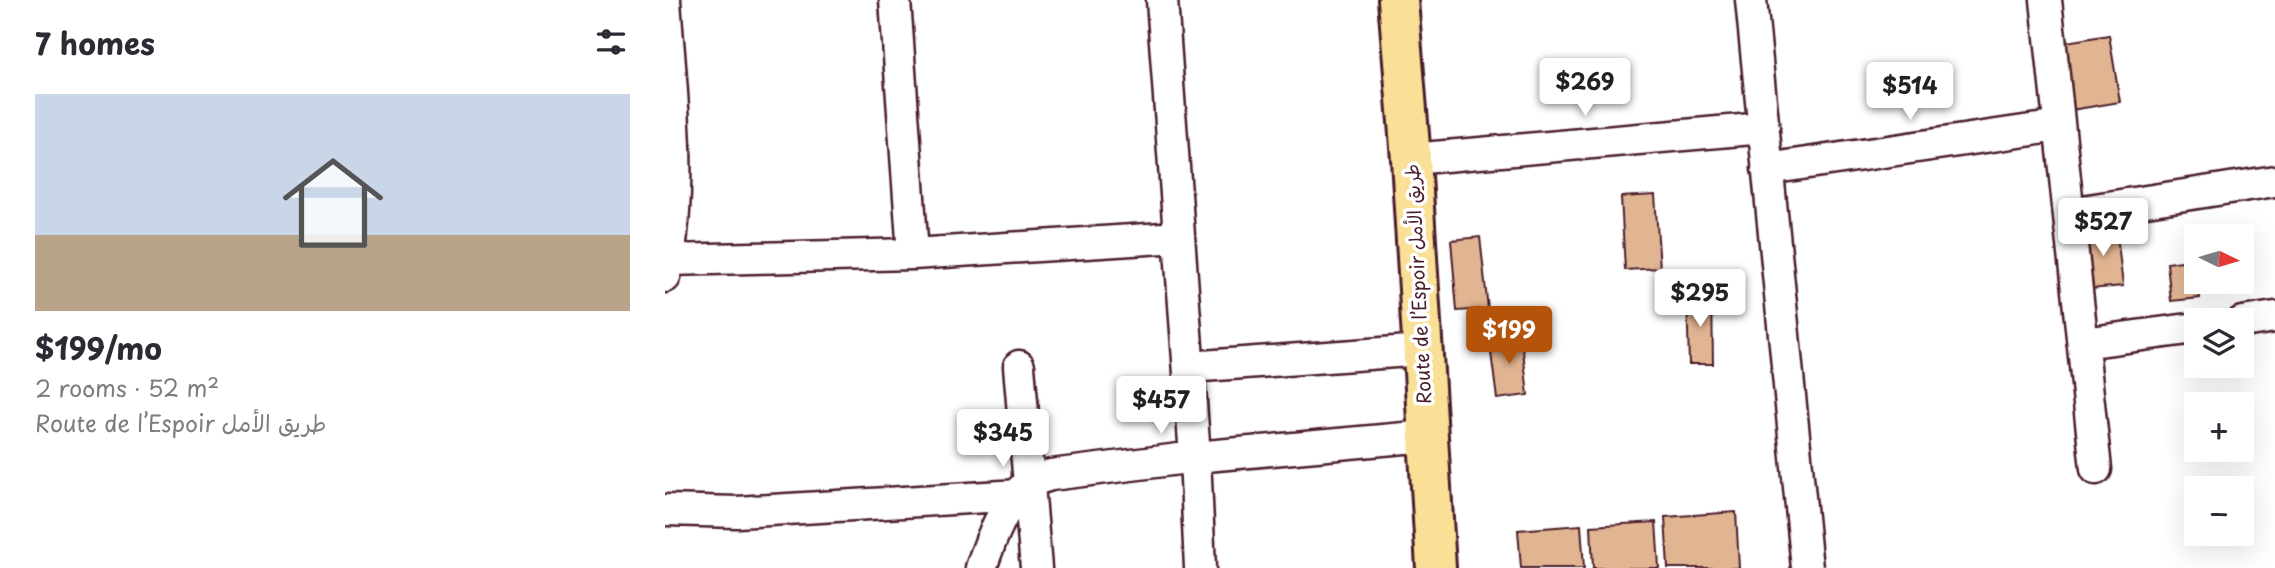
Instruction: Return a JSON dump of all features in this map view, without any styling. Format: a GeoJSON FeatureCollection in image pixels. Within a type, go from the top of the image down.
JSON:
{"type":"FeatureCollection","features":[{"type":"Feature","properties":{"kind":"highway","name":"Route de l’Espoir طريق الأمل"},"geometry":{"type":"LineString","coordinates":[[1398,0],[1411,159],[1436,568]]}},
{"type":"Feature","properties":{"kind":"street"},"geometry":{"type":"LineString","coordinates":[[665,0],[676,183],[675,217],[667,269],[1179,237]]}},
{"type":"Feature","properties":{"kind":"street"},"geometry":{"type":"LineString","coordinates":[[895,0],[913,254]]}},
{"type":"Feature","properties":{"kind":"street"},"geometry":{"type":"LineString","coordinates":[[1162,0],[1201,568]]}},
{"type":"Feature","properties":{"kind":"street"},"geometry":{"type":"LineString","coordinates":[[1751,0],[1807,568]]}},
{"type":"Feature","properties":{"kind":"street"},"geometry":{"type":"LineString","coordinates":[[2046,0],[2096,469]]}},
{"type":"Feature","properties":{"kind":"street"},"geometry":{"type":"LineString","coordinates":[[1767,169],[2059,126]]}},
{"type":"Feature","properties":{"kind":"street"},"geometry":{"type":"LineString","coordinates":[[1411,159],[1764,128]]}},
{"type":"Feature","properties":{"kind":"street"},"geometry":{"type":"LineString","coordinates":[[2069,213],[2275,181]]}},
{"type":"Feature","properties":{"kind":"street"},"geometry":{"type":"LineString","coordinates":[[2254,320],[2275,317]]}},
{"type":"Feature","properties":{"kind":"street"},"geometry":{"type":"LineString","coordinates":[[2083,343],[2184,330]]}},
{"type":"Feature","properties":{"kind":"street"},"geometry":{"type":"LineString","coordinates":[[1189,367],[1423,350]]}},
{"type":"Feature","properties":{"kind":"street"},"geometry":{"type":"LineString","coordinates":[[1019,366],[1024,489],[1037,568]]}},
{"type":"Feature","properties":{"kind":"street"},"geometry":{"type":"LineString","coordinates":[[981,568],[992,536],[1007,508],[1024,489],[1051,475],[1195,457],[1427,436]]}},
{"type":"Feature","properties":{"kind":"street"},"geometry":{"type":"LineString","coordinates":[[665,510],[737,512],[1024,489]]}},
{"type":"Feature","properties":{"kind":"building"},"geometry":{"type":"Polygon","coordinates":[[[2109,35],[2120,102],[2071,110],[2060,43],[2109,35]]]}},
{"type":"Feature","properties":{"kind":"building"},"geometry":{"type":"Polygon","coordinates":[[[1655,195],[1660,268],[1625,270],[1621,197],[1655,195]]]}},
{"type":"Feature","properties":{"kind":"building"},"geometry":{"type":"Polygon","coordinates":[[[2116,226],[2123,286],[2090,289],[2084,230],[2116,226]]]}},
{"type":"Feature","properties":{"kind":"building"},"geometry":{"type":"Polygon","coordinates":[[[1480,237],[1488,309],[1457,311],[1451,240],[1480,237]]]}},
{"type":"Feature","properties":{"kind":"building"},"geometry":{"type":"Polygon","coordinates":[[[2184,261],[2184,294],[2200,294],[2200,298],[2171,301],[2167,263],[2184,261]]]}},
{"type":"Feature","properties":{"kind":"building"},"geometry":{"type":"Polygon","coordinates":[[[1687,295],[1712,295],[1713,364],[1689,364],[1687,295]]]}},
{"type":"Feature","properties":{"kind":"building"},"geometry":{"type":"Polygon","coordinates":[[[1521,333],[1528,395],[1497,399],[1489,337],[1521,333]]]}},
{"type":"Feature","properties":{"kind":"building"},"geometry":{"type":"Polygon","coordinates":[[[1736,512],[1739,568],[1668,568],[1665,517],[1736,512]]]}},
{"type":"Feature","properties":{"kind":"building"},"geometry":{"type":"Polygon","coordinates":[[[1656,522],[1659,568],[1593,568],[1591,526],[1656,522]]]}},
{"type":"Feature","properties":{"kind":"building"},"geometry":{"type":"Polygon","coordinates":[[[1581,525],[1584,568],[1521,568],[1518,530],[1581,525]]]}}]}
